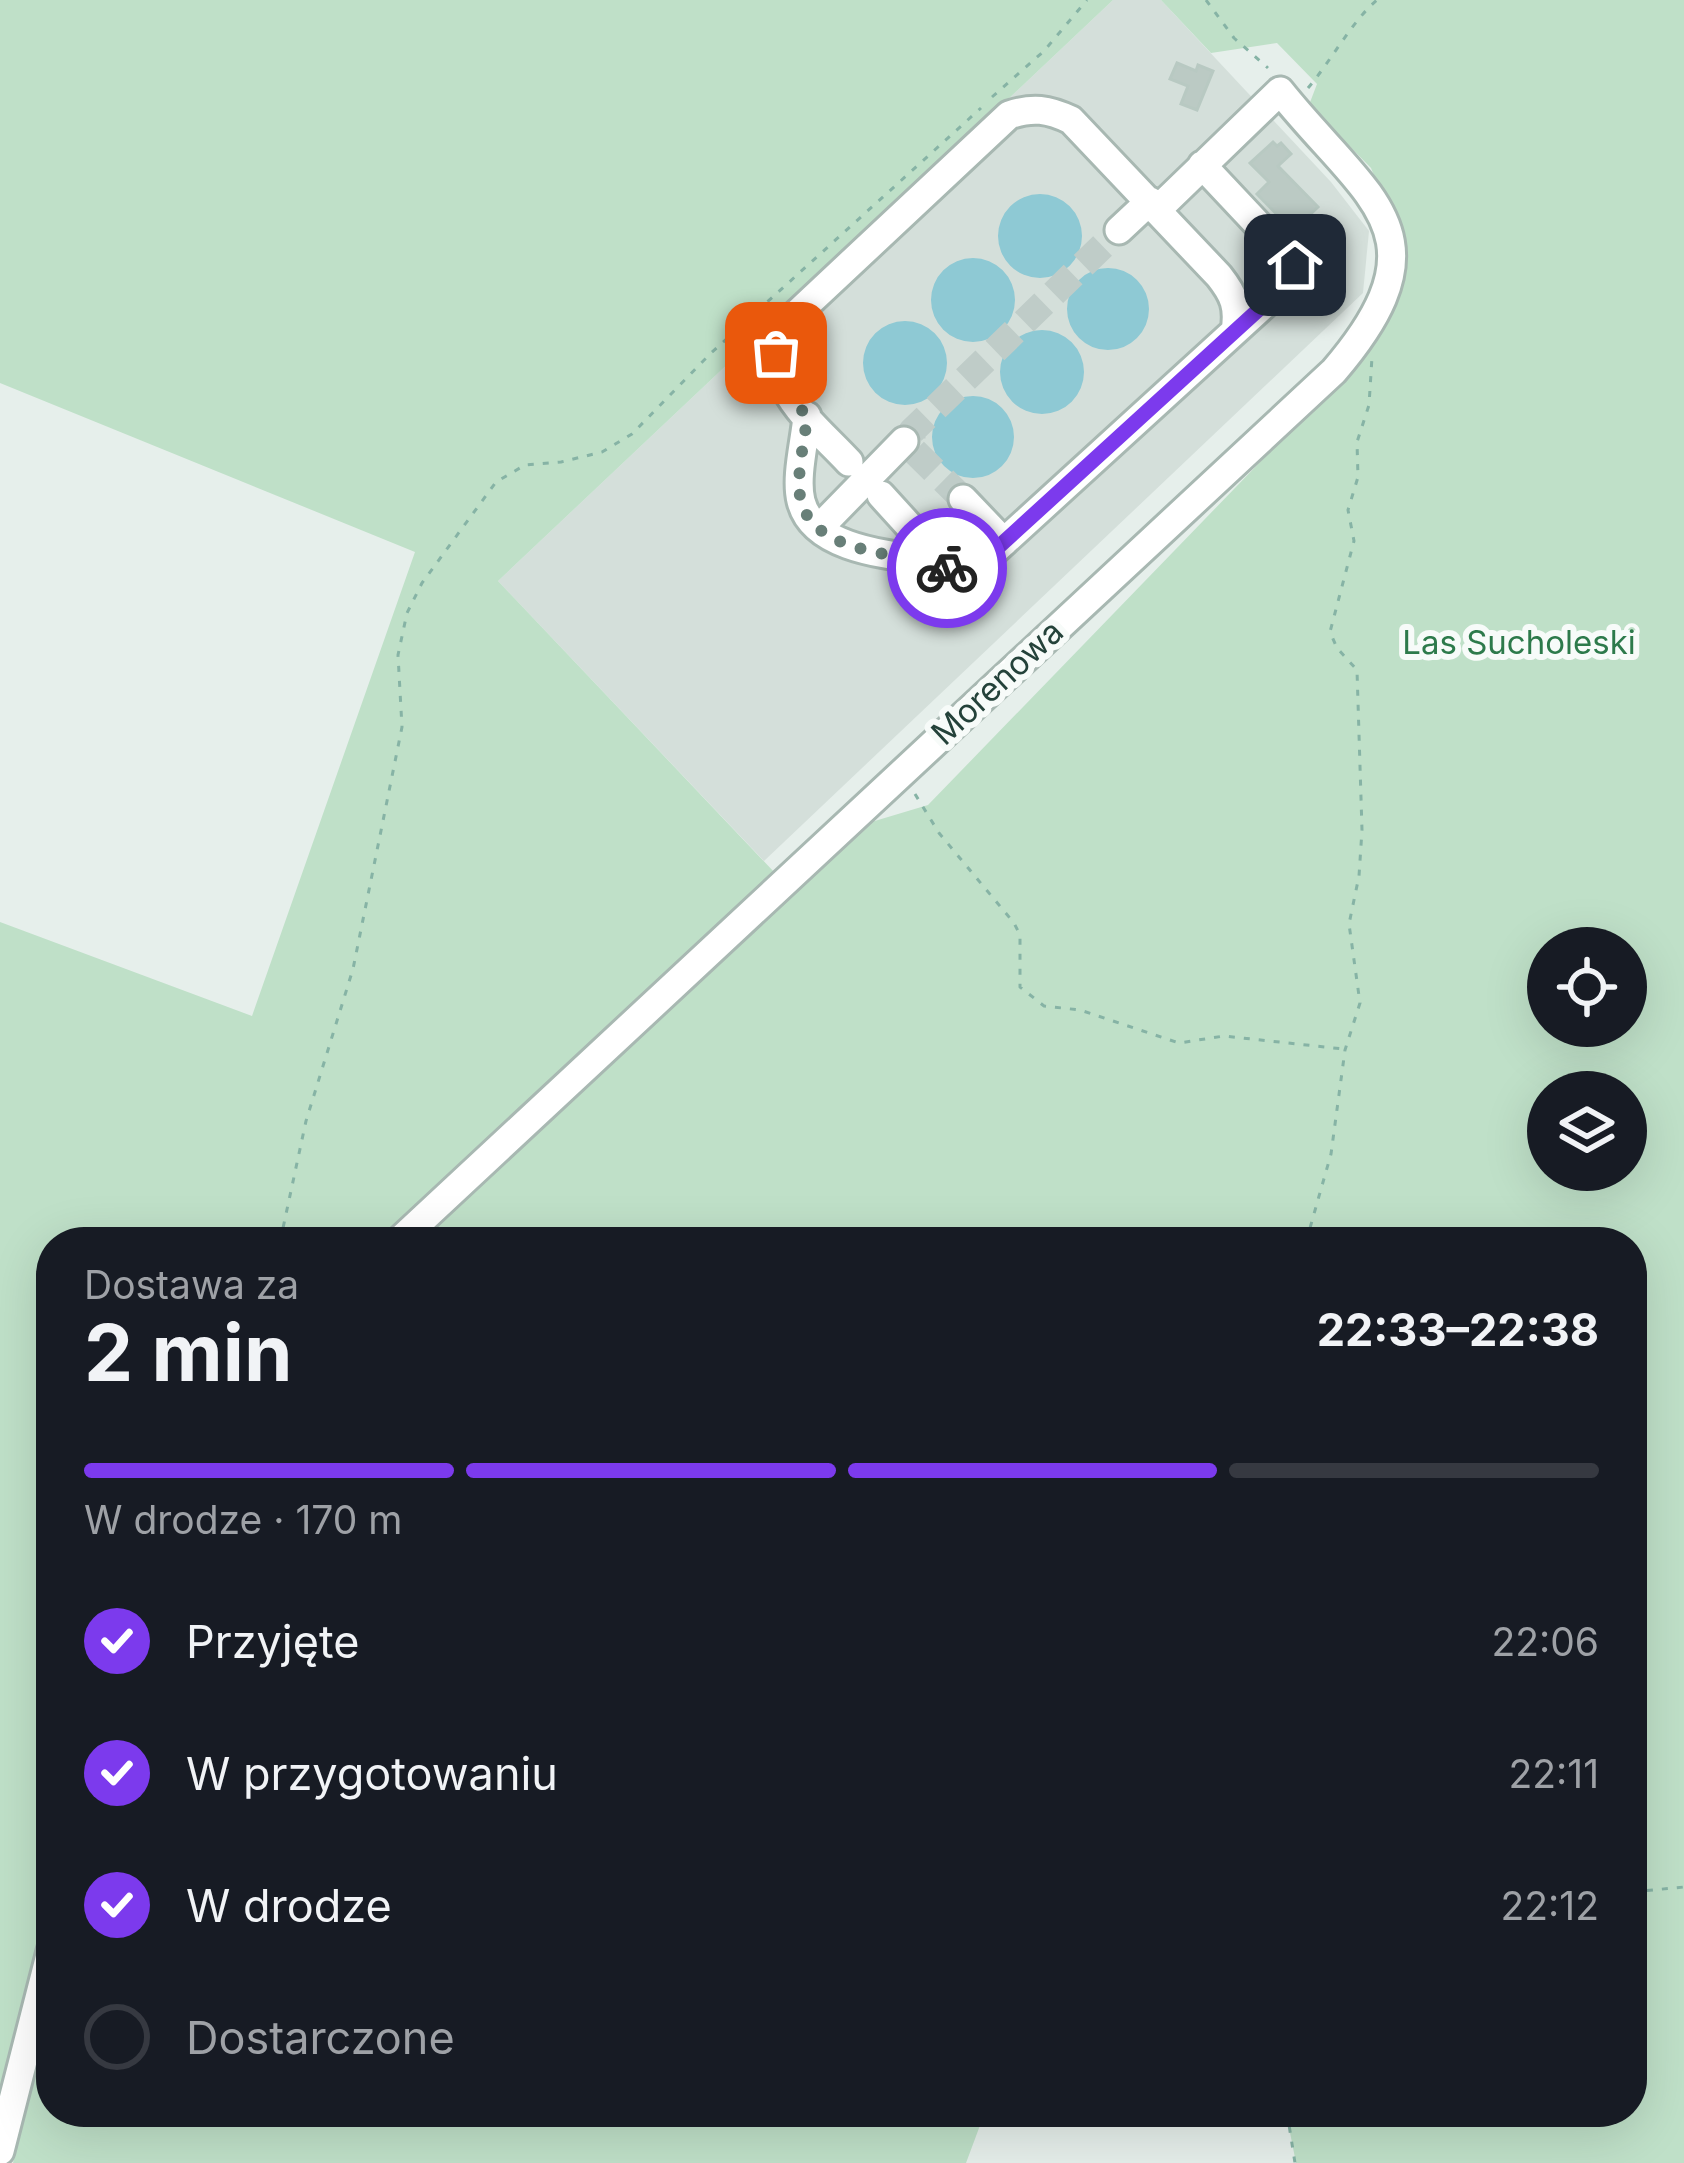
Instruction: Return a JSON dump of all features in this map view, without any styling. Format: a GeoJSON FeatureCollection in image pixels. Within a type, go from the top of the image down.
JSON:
{"type":"FeatureCollection","features":[{"type":"Feature","properties":{"kind":"lane"},"geometry":{"type":"LineString","coordinates":[[1119,230],[1278,101]]}},
{"type":"Feature","properties":{"kind":"lane","name":"Morenowa"},"geometry":{"type":"LineString","coordinates":[[414,1227],[1334,370],[1363,337],[1388,284],[1392,253],[1383,213],[1351,167],[1278,101]]}},
{"type":"Feature","properties":{"kind":"lane"},"geometry":{"type":"LineString","coordinates":[[849,462],[785,392],[777,374],[779,337],[789,322],[1009,115],[1029,108],[1051,110],[1071,120],[1154,205],[1234,295],[1235,331]]}},
{"type":"Feature","properties":{"kind":"lane"},"geometry":{"type":"LineString","coordinates":[[881,495],[960,582],[1291,280],[1295,265],[1202,165]]}},
{"type":"Feature","properties":{"kind":"lane"},"geometry":{"type":"LineString","coordinates":[[807,416],[800,499],[820,527],[842,546],[941,562]]}},
{"type":"Feature","properties":{"kind":"lane"},"geometry":{"type":"LineString","coordinates":[[820,527],[904,441]]}},
{"type":"Feature","properties":{"kind":"lane"},"geometry":{"type":"LineString","coordinates":[[963,499],[1004,542]]}},
{"type":"Feature","properties":{"kind":"lane"},"geometry":{"type":"LineString","coordinates":[[0,2151],[36,2010]]}},
{"type":"Feature","properties":{"kind":"path"},"geometry":{"type":"LineString","coordinates":[[283,1227],[306,1121],[353,969],[402,727],[398,656],[407,613],[422,583],[496,482],[525,465],[602,452],[632,434],[711,353],[1044,51],[1087,0]]}},
{"type":"Feature","properties":{"kind":"path"},"geometry":{"type":"LineString","coordinates":[[1206,0],[1234,38],[1272,72],[1278,101],[1330,63],[1363,12],[1377,0]]}},
{"type":"Feature","properties":{"kind":"path"},"geometry":{"type":"LineString","coordinates":[[1310,1227],[1331,1154],[1345,1049],[1360,1003],[1349,924],[1360,853],[1357,670],[1330,632],[1354,541],[1348,510],[1358,477],[1357,442],[1370,405],[1372,354],[1363,337]]}},
{"type":"Feature","properties":{"kind":"path"},"geometry":{"type":"LineString","coordinates":[[895,778],[920,799],[939,833],[1014,922],[1020,934],[1020,987],[1044,1006],[1080,1010],[1179,1043],[1224,1036],[1345,1049]]}},
{"type":"Feature","properties":{"kind":"path"},"geometry":{"type":"LineString","coordinates":[[1647,1891],[1684,1888]]}},
{"type":"Feature","properties":{"kind":"path"},"geometry":{"type":"LineString","coordinates":[[1289,2127],[1295,2163]]}},
{"type":"Feature","properties":{"kind":"shaded area"},"geometry":{"type":"Polygon","coordinates":[[[1113,0],[1161,0],[1331,182],[1369,231],[1363,293],[764,861],[498,581],[1113,0]]]}},
{"type":"Feature","properties":{"kind":"green space"},"geometry":{"type":"Polygon","coordinates":[[[0,0],[1113,0],[498,581],[775,873],[400,1227],[36,1227],[36,1971],[0,2119],[0,922],[252,1016],[415,552],[0,383],[0,0]]]}},
{"type":"Feature","properties":{"kind":"green space","name":"Las Sucholeski"},"geometry":{"type":"Polygon","coordinates":[[[1161,0],[1684,0],[1684,2163],[1296,2163],[1289,2127],[1647,2127],[1647,1227],[433,1227],[858,826],[928,805],[1357,362],[1391,308],[1400,240],[1371,168],[1309,105],[1317,84],[1277,43],[1211,53],[1161,0]]]}},
{"type":"Feature","properties":{"kind":"green space"},"geometry":{"type":"Polygon","coordinates":[[[36,2048],[36,2127],[979,2127],[966,2163],[13,2163],[36,2048]]]}},
{"type":"Feature","properties":{"kind":"water"},"geometry":{"type":"Polygon","coordinates":[[[1040,194],[1069,207],[1082,236],[1069,265],[1040,278],[1011,265],[998,236],[1011,207],[1040,194]]]}},
{"type":"Feature","properties":{"kind":"water"},"geometry":{"type":"Polygon","coordinates":[[[973,258],[1002,271],[1015,300],[1002,329],[973,342],[944,329],[931,300],[944,271],[973,258]]]}},
{"type":"Feature","properties":{"kind":"water"},"geometry":{"type":"Polygon","coordinates":[[[1108,268],[1137,280],[1149,309],[1137,338],[1108,350],[1079,338],[1067,309],[1079,280],[1108,268]]]}},
{"type":"Feature","properties":{"kind":"water"},"geometry":{"type":"Polygon","coordinates":[[[905,321],[935,333],[947,363],[935,393],[905,405],[875,393],[863,363],[875,333],[905,321]]]}},
{"type":"Feature","properties":{"kind":"water"},"geometry":{"type":"Polygon","coordinates":[[[1042,330],[1072,342],[1084,372],[1072,402],[1042,414],[1012,402],[1000,372],[1012,342],[1042,330]]]}},
{"type":"Feature","properties":{"kind":"water"},"geometry":{"type":"Polygon","coordinates":[[[973,396],[1002,408],[1014,437],[1002,466],[973,478],[944,466],[932,437],[944,408],[973,396]]]}},
{"type":"Feature","properties":{"kind":"building"},"geometry":{"type":"Polygon","coordinates":[[[1177,63],[1196,71],[1198,65],[1213,71],[1197,110],[1181,104],[1188,86],[1170,79],[1177,63]]]}},
{"type":"Feature","properties":{"kind":"building"},"geometry":{"type":"Polygon","coordinates":[[[1273,142],[1281,143],[1291,154],[1278,166],[1318,207],[1293,231],[1257,194],[1269,182],[1250,163],[1273,142]]]}},
{"type":"Feature","properties":{"kind":"tunnel"},"geometry":{"type":"LineString","coordinates":[[963,499],[912,449],[912,431],[1119,230]]}},
{"type":"Feature","properties":{"kind":"way so far"},"geometry":{"type":"LineString","coordinates":[[776,353],[777,374],[785,392],[807,416],[800,499],[806,512],[842,546],[941,562],[947,568]]}},
{"type":"Feature","properties":{"kind":"route"},"geometry":{"type":"LineString","coordinates":[[947,568],[960,582],[1291,280],[1295,265]]}}]}
